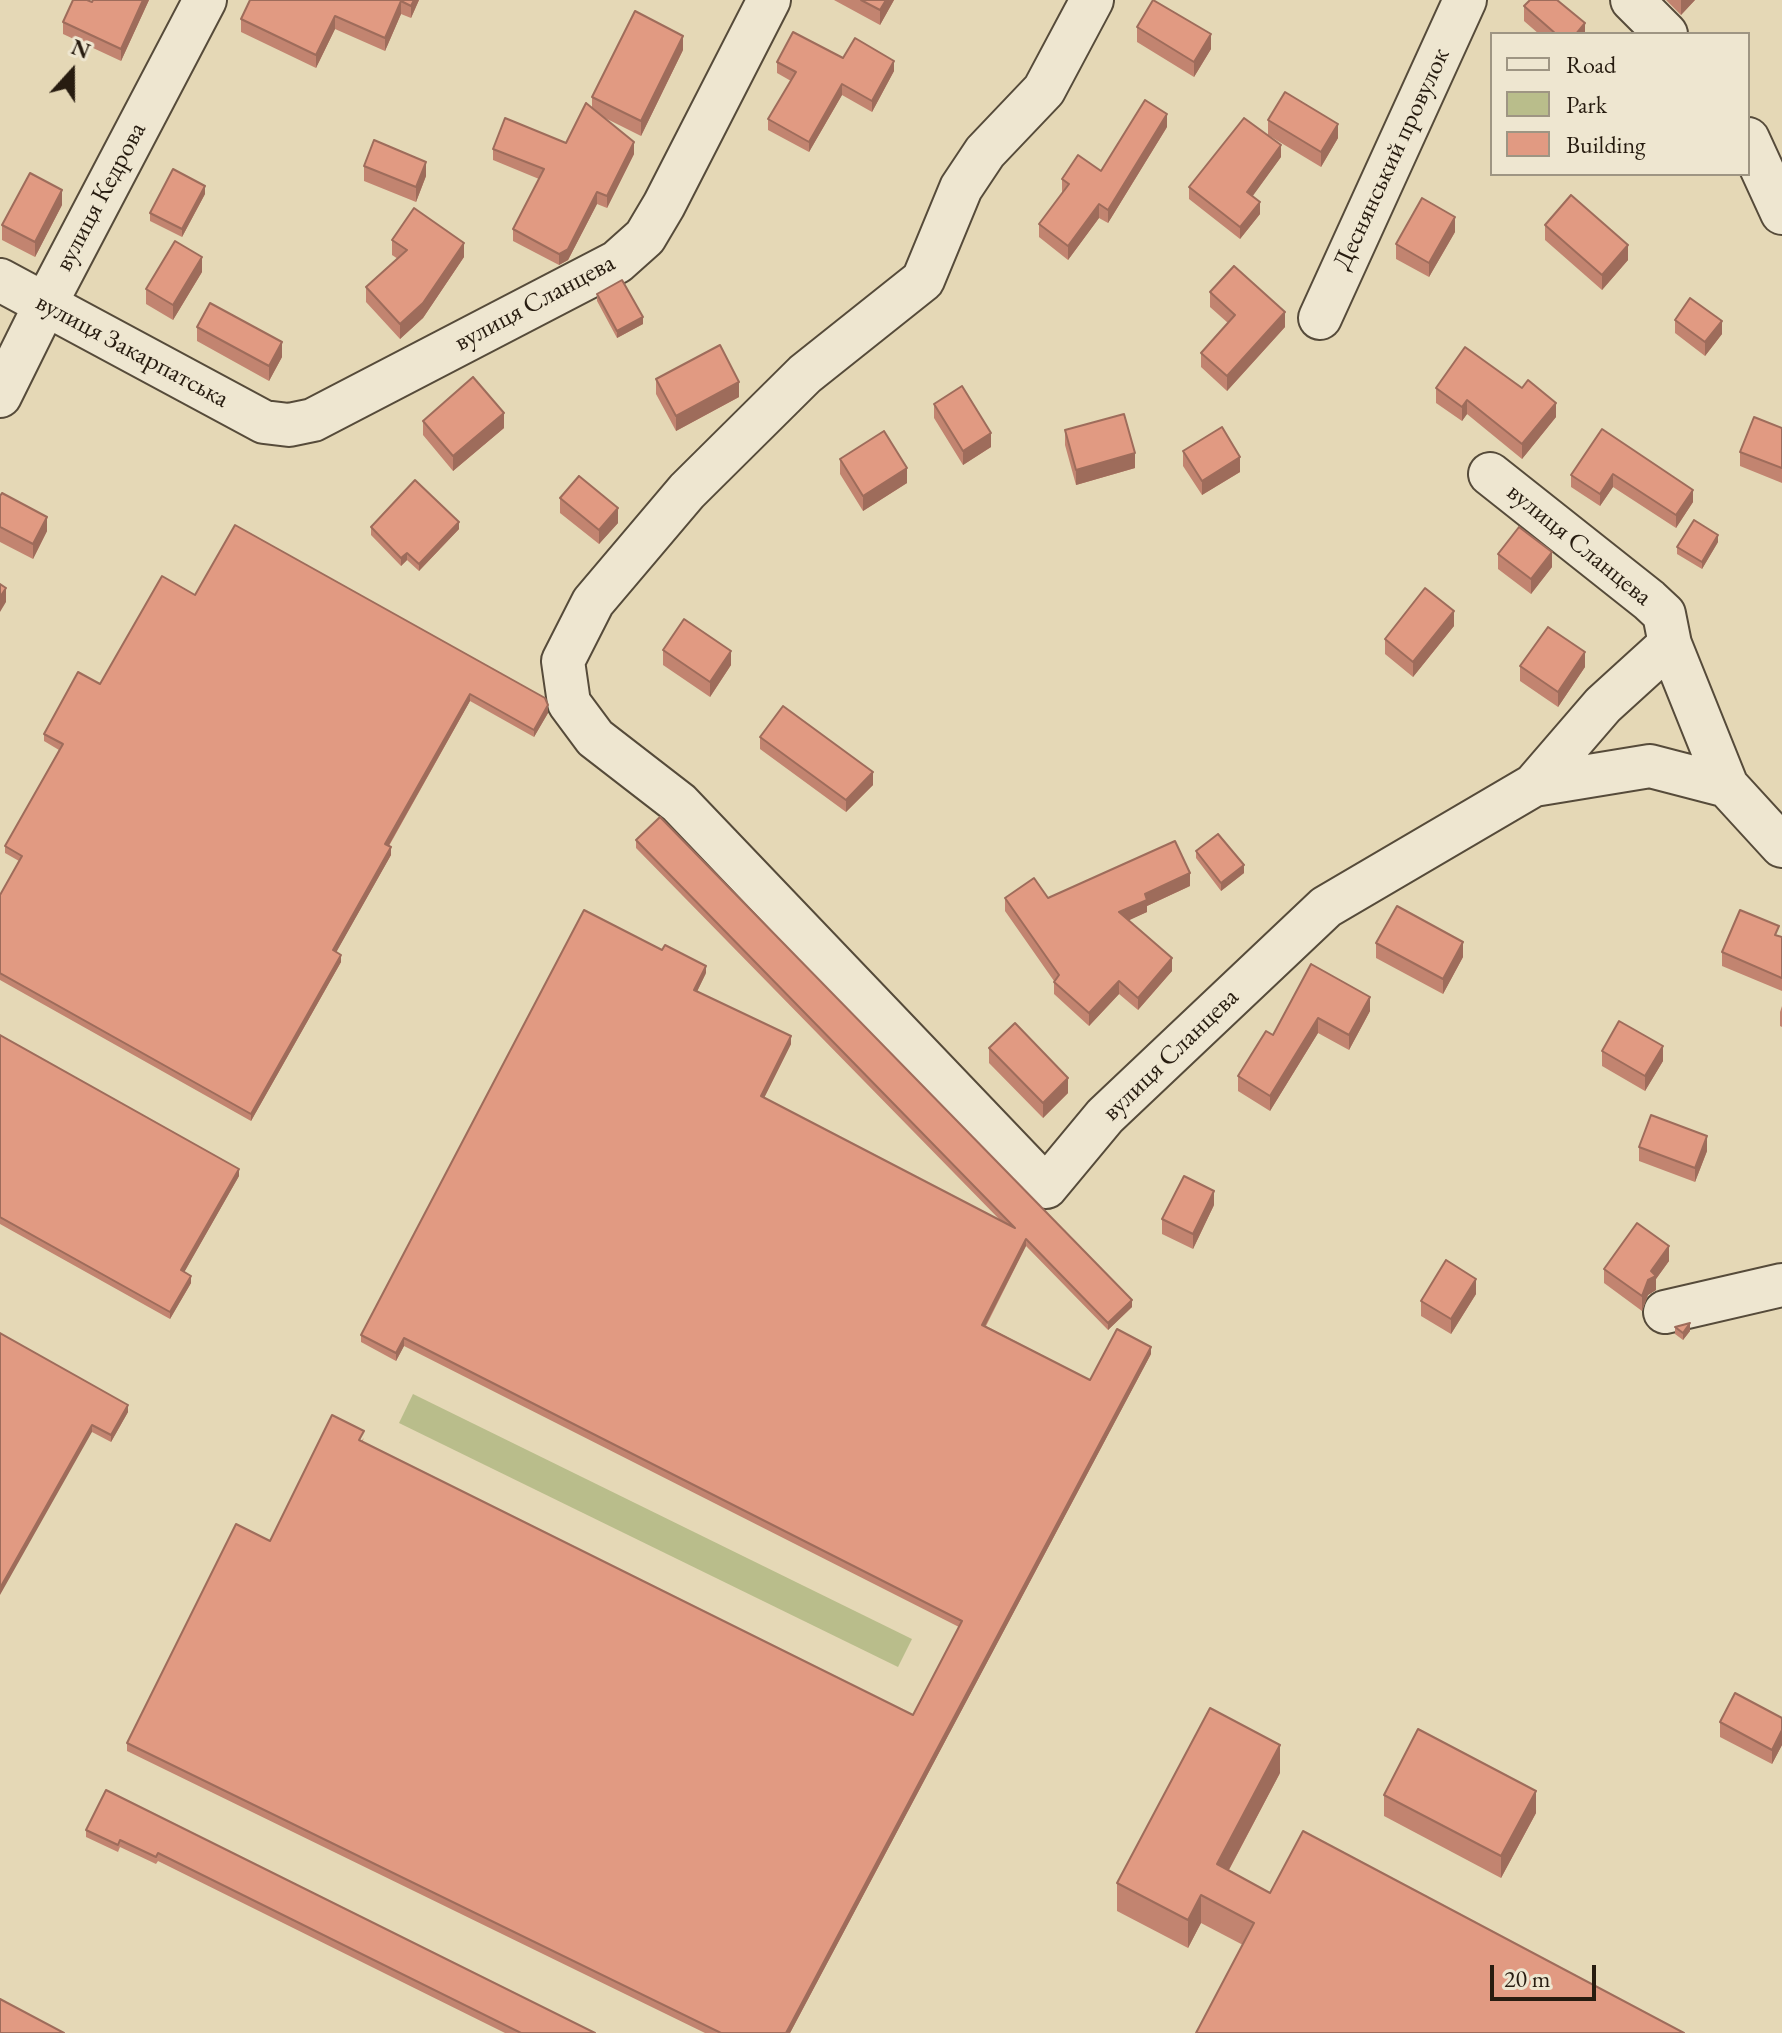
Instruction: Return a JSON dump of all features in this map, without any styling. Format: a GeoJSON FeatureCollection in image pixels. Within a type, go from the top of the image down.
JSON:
{"type":"FeatureCollection","features":[{"type":"Feature","properties":{"kind":"street","name":"вулиця Кедрова"},"geometry":{"type":"LineString","coordinates":[[0,396],[205,0]]}},
{"type":"Feature","properties":{"kind":"street","name":"вулиця Сланцева"},"geometry":{"type":"LineString","coordinates":[[264,422],[289,425],[313,420],[617,262],[645,237],[664,205],[769,0]]}},
{"type":"Feature","properties":{"kind":"street","name":"вулиця Сланцева"},"geometry":{"type":"LineString","coordinates":[[1092,0],[1044,90],[985,152],[961,188],[923,280],[805,374],[687,491],[593,602],[563,661],[569,703],[595,738],[679,803],[1046,1187],[1105,1116],[1326,907],[1534,785],[1603,705],[1670,644],[1664,614],[1490,474]]}},
{"type":"Feature","properties":{"kind":"street","name":"Деснянський провулок"},"geometry":{"type":"LineString","coordinates":[[1320,318],[1465,0]]}},
{"type":"Feature","properties":{"kind":"street"},"geometry":{"type":"LineString","coordinates":[[1632,0],[1664,32]]}},
{"type":"Feature","properties":{"kind":"street"},"geometry":{"type":"LineString","coordinates":[[1750,143],[1782,213]]}},
{"type":"Feature","properties":{"kind":"street","name":"вулиця Закарпатська"},"geometry":{"type":"LineString","coordinates":[[0,280],[264,422]]}},
{"type":"Feature","properties":{"kind":"street"},"geometry":{"type":"LineString","coordinates":[[1670,644],[1727,786],[1782,846]]}},
{"type":"Feature","properties":{"kind":"street"},"geometry":{"type":"LineString","coordinates":[[1534,785],[1650,766],[1727,786]]}},
{"type":"Feature","properties":{"kind":"street"},"geometry":{"type":"LineString","coordinates":[[1665,1312],[1782,1285]]}},
{"type":"Feature","properties":{"kind":"green space"},"geometry":{"type":"Polygon","coordinates":[[[413,1394],[912,1639],[898,1667],[399,1423],[413,1394]]]}},
{"type":"Feature","properties":{"kind":"building"},"geometry":{"type":"Polygon","coordinates":[[[73,0],[143,0],[121,49],[63,22],[73,0]]]}},
{"type":"Feature","properties":{"kind":"building"},"geometry":{"type":"Polygon","coordinates":[[[250,0],[414,0],[411,6],[401,1],[385,38],[335,16],[316,55],[241,19],[250,0]]]}},
{"type":"Feature","properties":{"kind":"building"},"geometry":{"type":"Polygon","coordinates":[[[861,0],[886,0],[880,10],[861,0]]]}},
{"type":"Feature","properties":{"kind":"building"},"geometry":{"type":"Polygon","coordinates":[[[1153,0],[1211,34],[1194,62],[1137,27],[1153,0]]]}},
{"type":"Feature","properties":{"kind":"building"},"geometry":{"type":"Polygon","coordinates":[[[1530,0],[1557,0],[1585,23],[1578,32],[1554,32],[1524,6],[1530,0]]]}},
{"type":"Feature","properties":{"kind":"building"},"geometry":{"type":"Polygon","coordinates":[[[635,11],[683,36],[641,121],[592,97],[635,11]]]}},
{"type":"Feature","properties":{"kind":"building"},"geometry":{"type":"Polygon","coordinates":[[[793,32],[843,58],[855,38],[894,61],[872,101],[842,84],[809,142],[768,119],[796,72],[777,62],[793,32]]]}},
{"type":"Feature","properties":{"kind":"building"},"geometry":{"type":"Polygon","coordinates":[[[1285,92],[1338,124],[1321,152],[1268,120],[1285,92]]]}},
{"type":"Feature","properties":{"kind":"building"},"geometry":{"type":"Polygon","coordinates":[[[1145,100],[1167,114],[1108,210],[1099,204],[1068,246],[1039,224],[1069,184],[1062,179],[1078,155],[1101,171],[1145,100]]]}},
{"type":"Feature","properties":{"kind":"building"},"geometry":{"type":"Polygon","coordinates":[[[586,103],[634,142],[607,196],[597,192],[568,249],[559,254],[513,229],[544,169],[493,149],[505,118],[566,143],[586,103]]]}},
{"type":"Feature","properties":{"kind":"building"},"geometry":{"type":"Polygon","coordinates":[[[1244,118],[1281,145],[1247,192],[1260,202],[1240,227],[1189,187],[1244,118]]]}},
{"type":"Feature","properties":{"kind":"building"},"geometry":{"type":"Polygon","coordinates":[[[374,140],[426,162],[416,187],[364,166],[374,140]]]}},
{"type":"Feature","properties":{"kind":"building"},"geometry":{"type":"Polygon","coordinates":[[[173,169],[205,186],[182,229],[150,213],[173,169]]]}},
{"type":"Feature","properties":{"kind":"building"},"geometry":{"type":"Polygon","coordinates":[[[30,173],[62,190],[35,242],[2,225],[30,173]]]}},
{"type":"Feature","properties":{"kind":"building"},"geometry":{"type":"Polygon","coordinates":[[[1571,195],[1628,245],[1602,275],[1545,225],[1571,195]]]}},
{"type":"Feature","properties":{"kind":"building"},"geometry":{"type":"Polygon","coordinates":[[[1422,198],[1455,217],[1429,263],[1396,244],[1422,198]]]}},
{"type":"Feature","properties":{"kind":"building"},"geometry":{"type":"Polygon","coordinates":[[[414,208],[464,243],[423,303],[400,324],[366,287],[407,250],[392,240],[414,208]]]}},
{"type":"Feature","properties":{"kind":"building"},"geometry":{"type":"Polygon","coordinates":[[[175,241],[202,257],[173,305],[146,289],[175,241]]]}},
{"type":"Feature","properties":{"kind":"building"},"geometry":{"type":"Polygon","coordinates":[[[1234,266],[1285,312],[1227,376],[1201,353],[1235,315],[1210,292],[1234,266]]]}},
{"type":"Feature","properties":{"kind":"building"},"geometry":{"type":"Polygon","coordinates":[[[622,280],[643,317],[617,331],[597,294],[622,280]]]}},
{"type":"Feature","properties":{"kind":"building"},"geometry":{"type":"Polygon","coordinates":[[[1690,298],[1722,321],[1705,342],[1675,320],[1690,298]]]}},
{"type":"Feature","properties":{"kind":"building"},"geometry":{"type":"Polygon","coordinates":[[[210,303],[282,342],[269,366],[197,327],[210,303]]]}},
{"type":"Feature","properties":{"kind":"building"},"geometry":{"type":"Polygon","coordinates":[[[720,345],[739,382],[676,416],[656,379],[720,345]]]}},
{"type":"Feature","properties":{"kind":"building"},"geometry":{"type":"Polygon","coordinates":[[[1465,347],[1522,388],[1528,380],[1556,403],[1522,444],[1467,400],[1462,407],[1436,388],[1465,347]]]}},
{"type":"Feature","properties":{"kind":"building"},"geometry":{"type":"Polygon","coordinates":[[[473,377],[504,413],[453,456],[423,421],[473,377]]]}},
{"type":"Feature","properties":{"kind":"building"},"geometry":{"type":"Polygon","coordinates":[[[962,386],[991,433],[963,451],[934,404],[962,386]]]}},
{"type":"Feature","properties":{"kind":"building"},"geometry":{"type":"Polygon","coordinates":[[[1124,414],[1135,453],[1076,470],[1065,430],[1124,414]]]}},
{"type":"Feature","properties":{"kind":"building"},"geometry":{"type":"Polygon","coordinates":[[[1754,417],[1782,428],[1782,468],[1740,452],[1754,417]]]}},
{"type":"Feature","properties":{"kind":"building"},"geometry":{"type":"Polygon","coordinates":[[[1222,427],[1240,457],[1202,481],[1183,451],[1222,427]]]}},
{"type":"Feature","properties":{"kind":"building"},"geometry":{"type":"Polygon","coordinates":[[[1602,429],[1693,490],[1676,515],[1613,474],[1600,494],[1571,475],[1602,429]]]}},
{"type":"Feature","properties":{"kind":"building"},"geometry":{"type":"Polygon","coordinates":[[[884,431],[907,468],[863,496],[840,459],[884,431]]]}},
{"type":"Feature","properties":{"kind":"building"},"geometry":{"type":"Polygon","coordinates":[[[579,476],[618,508],[599,530],[560,498],[579,476]]]}},
{"type":"Feature","properties":{"kind":"building"},"geometry":{"type":"Polygon","coordinates":[[[415,480],[459,522],[419,564],[407,553],[401,558],[371,527],[415,480]]]}},
{"type":"Feature","properties":{"kind":"building"},"geometry":{"type":"Polygon","coordinates":[[[2,493],[47,517],[33,544],[0,527],[2,493]]]}},
{"type":"Feature","properties":{"kind":"building"},"geometry":{"type":"Polygon","coordinates":[[[1694,520],[1718,535],[1702,562],[1677,547],[1694,520]]]}},
{"type":"Feature","properties":{"kind":"building"},"geometry":{"type":"Polygon","coordinates":[[[235,525],[545,698],[548,705],[534,730],[470,694],[385,844],[391,847],[333,950],[341,955],[251,1114],[0,973],[0,895],[22,856],[5,846],[63,744],[44,734],[78,672],[100,684],[162,576],[195,595],[235,525]]]}},
{"type":"Feature","properties":{"kind":"building"},"geometry":{"type":"Polygon","coordinates":[[[1519,527],[1552,552],[1531,579],[1498,554],[1519,527]]]}},
{"type":"Feature","properties":{"kind":"building"},"geometry":{"type":"Polygon","coordinates":[[[1425,588],[1454,611],[1413,662],[1385,639],[1425,588]]]}},
{"type":"Feature","properties":{"kind":"building"},"geometry":{"type":"Polygon","coordinates":[[[684,619],[731,651],[710,682],[663,650],[684,619]]]}},
{"type":"Feature","properties":{"kind":"building"},"geometry":{"type":"Polygon","coordinates":[[[1548,627],[1585,652],[1558,692],[1520,666],[1548,627]]]}},
{"type":"Feature","properties":{"kind":"building"},"geometry":{"type":"Polygon","coordinates":[[[783,706],[873,772],[846,800],[760,737],[783,706]]]}},
{"type":"Feature","properties":{"kind":"building"},"geometry":{"type":"Polygon","coordinates":[[[660,817],[1132,1300],[1108,1323],[1026,1239],[982,1325],[1090,1380],[1117,1329],[1151,1347],[786,2033],[721,2033],[127,1743],[236,1524],[270,1541],[332,1415],[364,1431],[359,1440],[913,1715],[962,1621],[404,1338],[396,1353],[361,1335],[584,910],[662,950],[665,945],[706,966],[694,990],[791,1036],[761,1096],[1015,1228],[636,840],[660,817]]]}},
{"type":"Feature","properties":{"kind":"building"},"geometry":{"type":"Polygon","coordinates":[[[1218,834],[1244,865],[1221,883],[1196,851],[1218,834]]]}},
{"type":"Feature","properties":{"kind":"building"},"geometry":{"type":"Polygon","coordinates":[[[1175,841],[1190,873],[1145,894],[1147,900],[1119,912],[1172,958],[1138,998],[1119,981],[1089,1013],[1054,982],[1059,975],[1005,898],[1034,878],[1048,898],[1175,841]]]}},
{"type":"Feature","properties":{"kind":"building"},"geometry":{"type":"Polygon","coordinates":[[[1397,906],[1463,942],[1443,979],[1376,943],[1397,906]]]}},
{"type":"Feature","properties":{"kind":"building"},"geometry":{"type":"Polygon","coordinates":[[[1740,910],[1779,926],[1775,935],[1782,937],[1782,978],[1722,952],[1740,910]]]}},
{"type":"Feature","properties":{"kind":"building"},"geometry":{"type":"Polygon","coordinates":[[[1311,964],[1370,997],[1349,1035],[1318,1018],[1270,1096],[1238,1076],[1266,1031],[1273,1035],[1311,964]]]}},
{"type":"Feature","properties":{"kind":"building"},"geometry":{"type":"Polygon","coordinates":[[[1619,1021],[1663,1046],[1645,1076],[1602,1051],[1619,1021]]]}},
{"type":"Feature","properties":{"kind":"building"},"geometry":{"type":"Polygon","coordinates":[[[1015,1023],[1068,1078],[1043,1103],[989,1048],[1015,1023]]]}},
{"type":"Feature","properties":{"kind":"building"},"geometry":{"type":"Polygon","coordinates":[[[0,1035],[239,1169],[181,1270],[191,1276],[170,1312],[0,1217],[0,1035]]]}},
{"type":"Feature","properties":{"kind":"building"},"geometry":{"type":"Polygon","coordinates":[[[1651,1115],[1707,1136],[1695,1168],[1639,1147],[1651,1115]]]}},
{"type":"Feature","properties":{"kind":"building"},"geometry":{"type":"Polygon","coordinates":[[[1184,1176],[1214,1191],[1193,1234],[1162,1219],[1184,1176]]]}},
{"type":"Feature","properties":{"kind":"building"},"geometry":{"type":"Polygon","coordinates":[[[1637,1223],[1669,1246],[1651,1271],[1656,1276],[1648,1280],[1642,1296],[1604,1269],[1637,1223]]]}},
{"type":"Feature","properties":{"kind":"building"},"geometry":{"type":"Polygon","coordinates":[[[1446,1260],[1476,1279],[1451,1319],[1421,1301],[1446,1260]]]}},
{"type":"Feature","properties":{"kind":"building"},"geometry":{"type":"Polygon","coordinates":[[[1690,1323],[1683,1333],[1675,1327],[1690,1323]]]}},
{"type":"Feature","properties":{"kind":"building"},"geometry":{"type":"Polygon","coordinates":[[[0,1333],[128,1405],[111,1435],[92,1425],[0,1588],[0,1333]]]}},
{"type":"Feature","properties":{"kind":"building"},"geometry":{"type":"Polygon","coordinates":[[[1735,1693],[1782,1718],[1782,1730],[1772,1750],[1720,1722],[1735,1693]]]}},
{"type":"Feature","properties":{"kind":"building"},"geometry":{"type":"Polygon","coordinates":[[[1210,1708],[1280,1745],[1217,1864],[1270,1893],[1303,1831],[1684,2033],[1196,2033],[1254,1923],[1201,1895],[1188,1920],[1117,1883],[1210,1708]]]}},
{"type":"Feature","properties":{"kind":"building"},"geometry":{"type":"Polygon","coordinates":[[[1418,1729],[1536,1791],[1501,1856],[1384,1795],[1418,1729]]]}},
{"type":"Feature","properties":{"kind":"building"},"geometry":{"type":"Polygon","coordinates":[[[106,1790],[595,2033],[521,2033],[158,1853],[156,1857],[120,1840],[118,1845],[86,1830],[106,1790]]]}},
{"type":"Feature","properties":{"kind":"building"},"geometry":{"type":"Polygon","coordinates":[[[0,1999],[64,2033],[0,2033],[0,1999]]]}}]}
